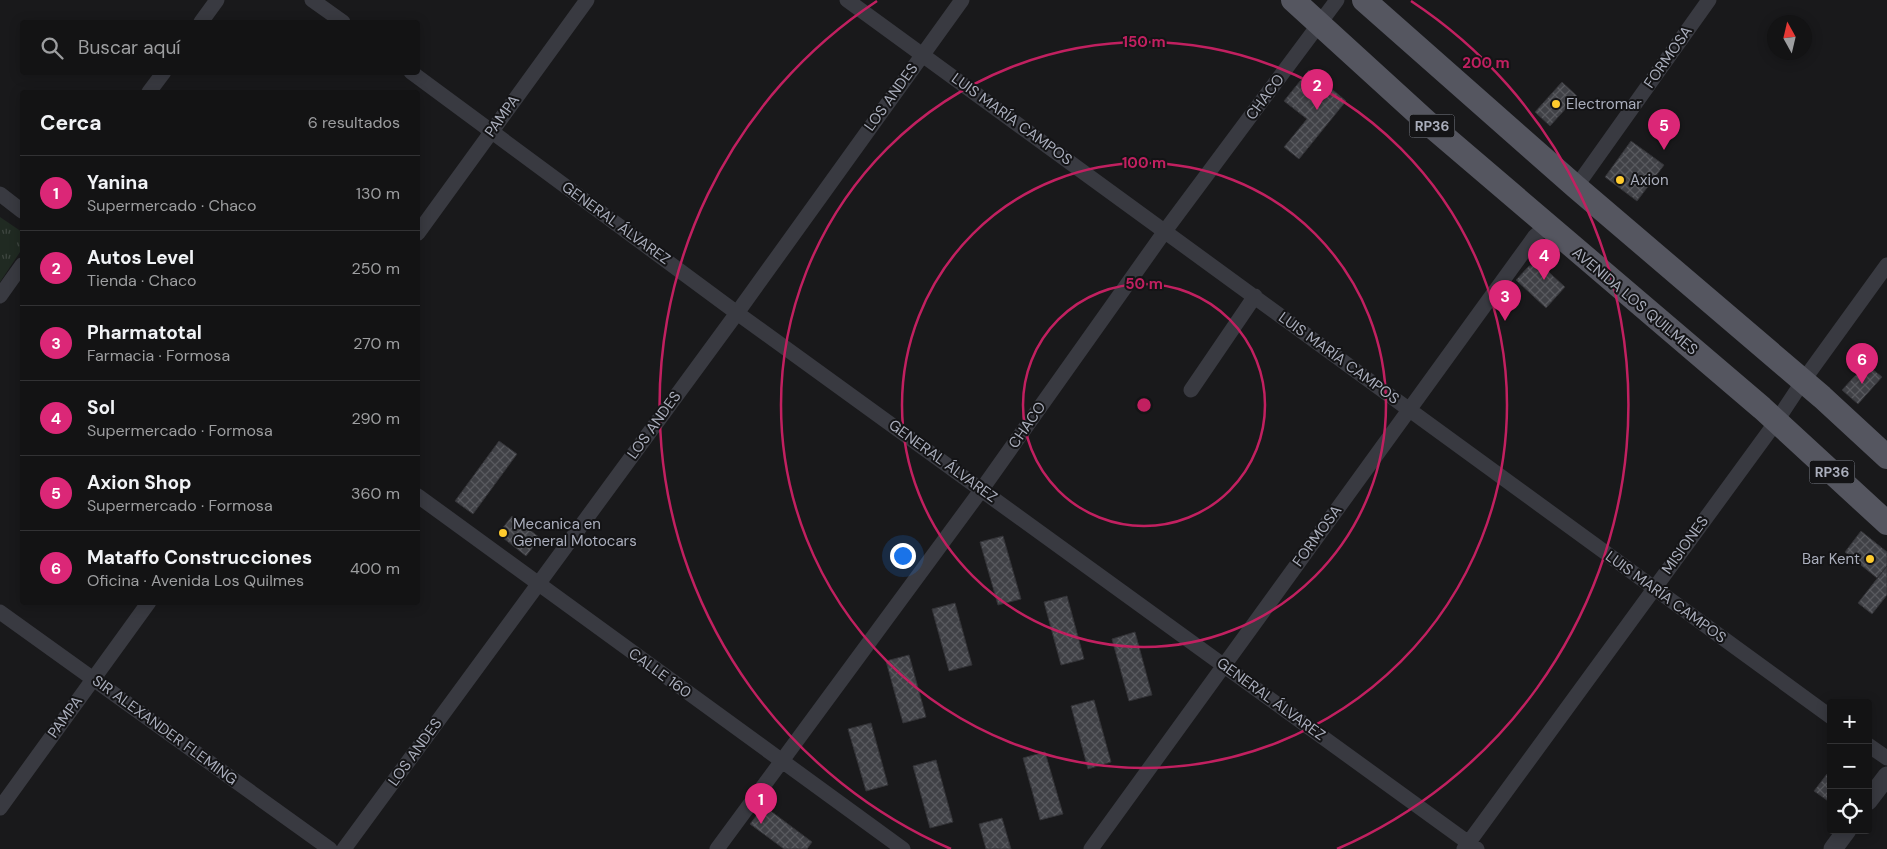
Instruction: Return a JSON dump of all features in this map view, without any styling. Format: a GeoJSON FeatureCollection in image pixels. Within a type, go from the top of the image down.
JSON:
{"type":"FeatureCollection","features":[{"type":"Feature","properties":{"kind":"main road","name":"AVENIDA LOS QUILMES"},"geometry":{"type":"LineString","coordinates":[[1292,0],[1547,226],[1776,422],[1887,523]]}},
{"type":"Feature","properties":{"kind":"main road"},"geometry":{"type":"LineString","coordinates":[[1364,0],[1576,187],[1803,381],[1887,457]]}},
{"type":"Feature","properties":{"kind":"street"},"geometry":{"type":"LineString","coordinates":[[202,20],[217,0]]}},
{"type":"Feature","properties":{"kind":"street"},"geometry":{"type":"LineString","coordinates":[[312,0],[340,20]]}},
{"type":"Feature","properties":{"kind":"street","name":"PAMPA"},"geometry":{"type":"LineString","coordinates":[[420,230],[587,0]]}},
{"type":"Feature","properties":{"kind":"street","name":"LUIS MARÍA CAMPOS"},"geometry":{"type":"LineString","coordinates":[[847,0],[1827,714]]}},
{"type":"Feature","properties":{"kind":"street","name":"LOS ANDES"},"geometry":{"type":"LineString","coordinates":[[344,849],[737,313],[962,0]]}},
{"type":"Feature","properties":{"kind":"street","name":"CHACO"},"geometry":{"type":"LineString","coordinates":[[717,849],[982,489],[1166,231],[1337,0]]}},
{"type":"Feature","properties":{"kind":"street","name":"FORMOSA"},"geometry":{"type":"LineString","coordinates":[[1576,187],[1709,0]]}},
{"type":"Feature","properties":{"kind":"street"},"geometry":{"type":"LineString","coordinates":[[150,90],[162,75]]}},
{"type":"Feature","properties":{"kind":"street","name":"GENERAL ÁLVAREZ"},"geometry":{"type":"LineString","coordinates":[[415,75],[737,313],[1224,665],[1470,847]]}},
{"type":"Feature","properties":{"kind":"street"},"geometry":{"type":"LineString","coordinates":[[0,194],[20,209]]}},
{"type":"Feature","properties":{"kind":"street","name":"FORMOSA"},"geometry":{"type":"LineString","coordinates":[[1091,849],[1535,236],[1547,226]]}},
{"type":"Feature","properties":{"kind":"street","name":"MISIONES"},"geometry":{"type":"LineString","coordinates":[[1470,847],[1887,265]]}},
{"type":"Feature","properties":{"kind":"street"},"geometry":{"type":"LineString","coordinates":[[0,296],[20,268]]}},
{"type":"Feature","properties":{"kind":"street"},"geometry":{"type":"LineString","coordinates":[[1191,390],[1255,296]]}},
{"type":"Feature","properties":{"kind":"street","name":"CALLE 160"},"geometry":{"type":"LineString","coordinates":[[420,497],[537,585],[903,849]]}},
{"type":"Feature","properties":{"kind":"street","name":"PAMPA"},"geometry":{"type":"LineString","coordinates":[[0,808],[147,605]]}},
{"type":"Feature","properties":{"kind":"street","name":"SIR ALEXANDER FLEMING"},"geometry":{"type":"LineString","coordinates":[[0,612],[330,849]]}},
{"type":"Feature","properties":{"kind":"street"},"geometry":{"type":"LineString","coordinates":[[1872,747],[1887,758]]}},
{"type":"Feature","properties":{"kind":"street"},"geometry":{"type":"LineString","coordinates":[[1872,796],[1887,776]]}},
{"type":"Feature","properties":{"kind":"street"},"geometry":{"type":"LineString","coordinates":[[1833,849],[1844,834]]}},
{"type":"Feature","properties":{"kind":"green space"},"geometry":{"type":"Polygon","coordinates":[[[0,217],[20,231],[20,252],[0,282],[0,217]]]}},
{"type":"Feature","properties":{"kind":"building"},"geometry":{"type":"Polygon","coordinates":[[[1309,70],[1346,101],[1299,159],[1284,147],[1307,119],[1284,101],[1309,70]]]}},
{"type":"Feature","properties":{"kind":"building","name":"Electromar"},"geometry":{"type":"Polygon","coordinates":[[[1562,82],[1577,96],[1550,126],[1535,112],[1562,82]]]}},
{"type":"Feature","properties":{"kind":"building"},"geometry":{"type":"Polygon","coordinates":[[[1631,141],[1664,165],[1637,201],[1605,177],[1631,141]]]}},
{"type":"Feature","properties":{"kind":"building"},"geometry":{"type":"Polygon","coordinates":[[[1541,265],[1565,287],[1546,308],[1516,280],[1529,266],[1541,265]]]}},
{"type":"Feature","properties":{"kind":"building"},"geometry":{"type":"Polygon","coordinates":[[[1866,364],[1882,377],[1858,404],[1842,390],[1866,364]]]}},
{"type":"Feature","properties":{"kind":"building"},"geometry":{"type":"Polygon","coordinates":[[[499,441],[517,454],[473,514],[455,501],[499,441]]]}},
{"type":"Feature","properties":{"kind":"building"},"geometry":{"type":"Polygon","coordinates":[[[512,516],[540,538],[526,556],[498,534],[512,516]]]}},
{"type":"Feature","properties":{"kind":"building","name":"Bar Kent"},"geometry":{"type":"Polygon","coordinates":[[[1861,531],[1887,552],[1887,566],[1877,578],[1845,552],[1861,531]]]}},
{"type":"Feature","properties":{"kind":"building"},"geometry":{"type":"Polygon","coordinates":[[[1003,536],[1021,599],[998,605],[980,542],[1003,536]]]}},
{"type":"Feature","properties":{"kind":"building"},"geometry":{"type":"Polygon","coordinates":[[[1887,566],[1887,595],[1872,614],[1858,603],[1887,566]]]}},
{"type":"Feature","properties":{"kind":"building"},"geometry":{"type":"Polygon","coordinates":[[[1067,596],[1084,659],[1061,665],[1044,602],[1067,596]]]}},
{"type":"Feature","properties":{"kind":"building"},"geometry":{"type":"Polygon","coordinates":[[[955,603],[972,665],[949,671],[932,609],[955,603]]]}},
{"type":"Feature","properties":{"kind":"building"},"geometry":{"type":"Polygon","coordinates":[[[1135,632],[1152,695],[1129,701],[1112,639],[1135,632]]]}},
{"type":"Feature","properties":{"kind":"building"},"geometry":{"type":"Polygon","coordinates":[[[909,655],[926,717],[903,723],[886,661],[909,655]]]}},
{"type":"Feature","properties":{"kind":"building"},"geometry":{"type":"Polygon","coordinates":[[[1094,700],[1111,762],[1088,769],[1071,706],[1094,700]]]}},
{"type":"Feature","properties":{"kind":"building"},"geometry":{"type":"Polygon","coordinates":[[[871,723],[888,785],[866,791],[848,729],[871,723]]]}},
{"type":"Feature","properties":{"kind":"building"},"geometry":{"type":"Polygon","coordinates":[[[1045,752],[1063,814],[1040,820],[1023,758],[1045,752]]]}},
{"type":"Feature","properties":{"kind":"building"},"geometry":{"type":"Polygon","coordinates":[[[936,760],[953,822],[930,828],[913,766],[936,760]]]}},
{"type":"Feature","properties":{"kind":"building"},"geometry":{"type":"Polygon","coordinates":[[[1827,774],[1827,800],[1814,791],[1827,774]]]}},
{"type":"Feature","properties":{"kind":"building"},"geometry":{"type":"Polygon","coordinates":[[[764,806],[812,842],[807,849],[784,849],[750,824],[764,806]]]}},
{"type":"Feature","properties":{"kind":"building"},"geometry":{"type":"Polygon","coordinates":[[[1002,818],[1011,849],[986,849],[979,824],[1002,818]]]}},
{"type":"Feature","properties":{"kind":"place","name":"Electromar"},"geometry":{"type":"Point","coordinates":[1556,104]}},
{"type":"Feature","properties":{"kind":"place","name":"Autos Level"},"geometry":{"type":"Point","coordinates":[1317,110]}},
{"type":"Feature","properties":{"kind":"place","name":"Axion Shop"},"geometry":{"type":"Point","coordinates":[1664,150]}},
{"type":"Feature","properties":{"kind":"place","name":"Axion"},"geometry":{"type":"Point","coordinates":[1620,180]}},
{"type":"Feature","properties":{"kind":"place","name":"Sol"},"geometry":{"type":"Point","coordinates":[1544,280]}},
{"type":"Feature","properties":{"kind":"place","name":"Pharmatotal"},"geometry":{"type":"Point","coordinates":[1505,321]}},
{"type":"Feature","properties":{"kind":"place","name":"Mataffo Construcciones"},"geometry":{"type":"Point","coordinates":[1862,384]}},
{"type":"Feature","properties":{"kind":"place","name":"Mecanica en General Motocars"},"geometry":{"type":"Point","coordinates":[503,533]}},
{"type":"Feature","properties":{"kind":"place","name":"Bar Kent"},"geometry":{"type":"Point","coordinates":[1870,559]}},
{"type":"Feature","properties":{"kind":"place","name":"Yanina"},"geometry":{"type":"Point","coordinates":[761,824]}}]}
